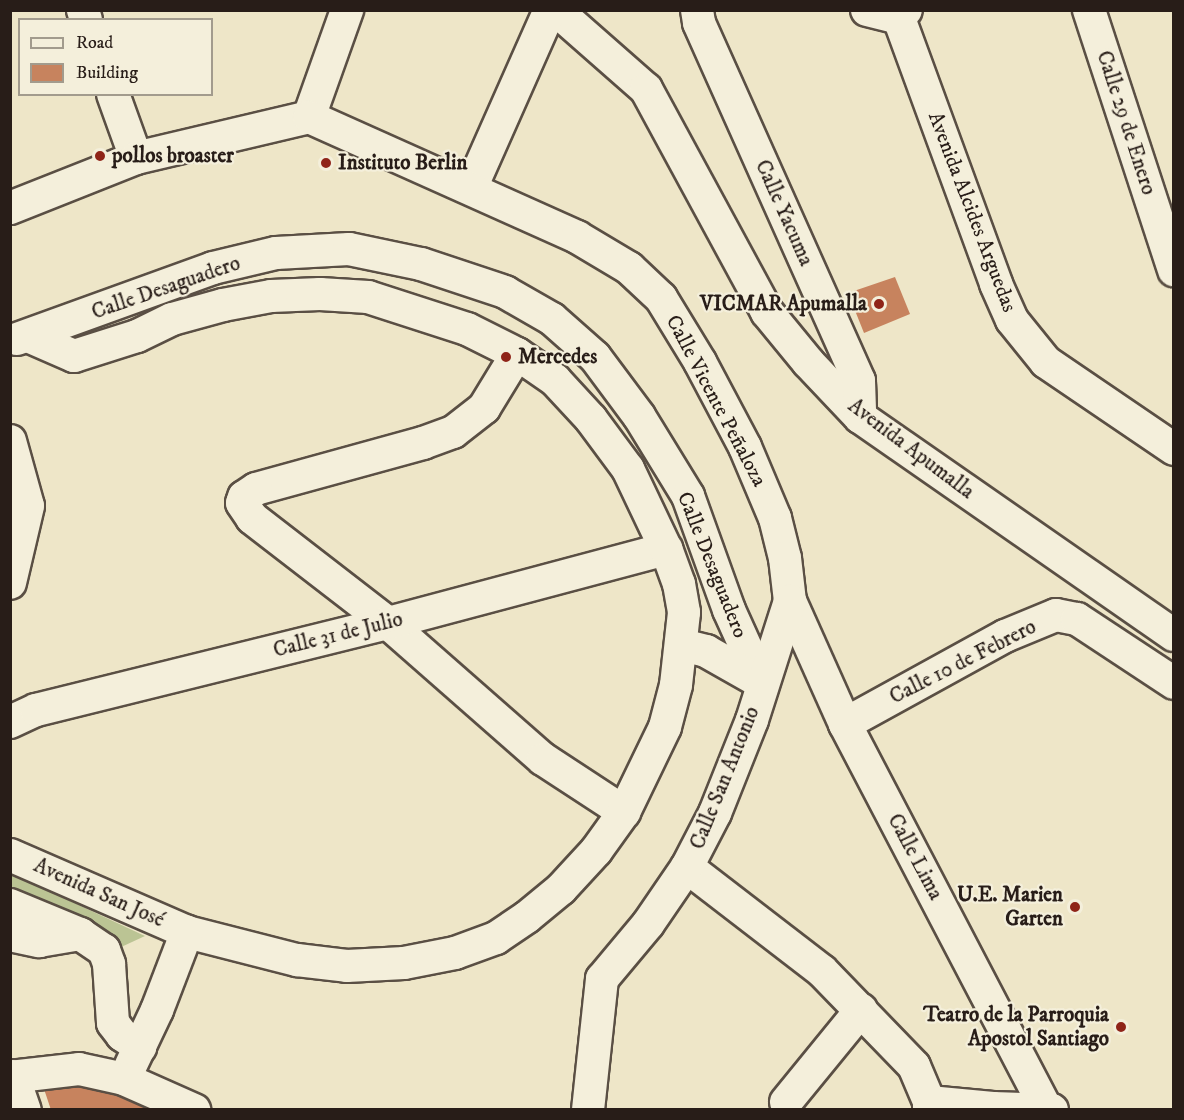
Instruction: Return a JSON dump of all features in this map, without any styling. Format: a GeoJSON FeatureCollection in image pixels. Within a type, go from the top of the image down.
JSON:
{"type":"FeatureCollection","features":[{"type":"Feature","properties":{"kind":"street"},"geometry":{"type":"LineString","coordinates":[[10,208],[136,158],[309,117],[347,10]]}},
{"type":"Feature","properties":{"kind":"street"},"geometry":{"type":"LineString","coordinates":[[471,188],[550,10]]}},
{"type":"Feature","properties":{"kind":"street","name":"Avenida Apumalla"},"geometry":{"type":"LineString","coordinates":[[556,10],[646,89],[767,312],[808,362],[860,417],[1173,635]]}},
{"type":"Feature","properties":{"kind":"street","name":"Calle Yacuma"},"geometry":{"type":"LineString","coordinates":[[697,10],[699,23],[860,381],[860,417]]}},
{"type":"Feature","properties":{"kind":"street"},"geometry":{"type":"LineString","coordinates":[[867,10],[900,13]]}},
{"type":"Feature","properties":{"kind":"street","name":"Calle 29 de Enero"},"geometry":{"type":"LineString","coordinates":[[1089,10],[1169,233],[1173,270]]}},
{"type":"Feature","properties":{"kind":"street","name":"Avenida Alcides Arguedas"},"geometry":{"type":"LineString","coordinates":[[900,13],[996,284],[1012,320],[1046,362],[1173,449]]}},
{"type":"Feature","properties":{"kind":"street"},"geometry":{"type":"LineString","coordinates":[[114,96],[136,158]]}},
{"type":"Feature","properties":{"kind":"street","name":"Calle Vicente Peñaloza"},"geometry":{"type":"LineString","coordinates":[[309,117],[577,237],[629,268],[661,298],[700,362],[745,447],[775,518],[785,558],[790,601]]}},
{"type":"Feature","properties":{"kind":"street","name":"Calle Desaguadero"},"geometry":{"type":"LineString","coordinates":[[19,339],[213,268],[276,253],[349,249],[421,264],[505,292],[552,319],[595,357],[639,416],[688,496],[729,610],[762,683]]}},
{"type":"Feature","properties":{"kind":"street","name":"Calle Desaguadero"},"geometry":{"type":"LineString","coordinates":[[19,339],[74,356],[137,336],[172,319],[223,305],[272,296],[320,294],[368,297],[467,329],[517,354],[555,380],[591,418],[628,469],[666,549],[679,584],[684,612],[682,645],[676,685],[665,727],[624,812],[596,851],[561,889],[527,917],[496,938],[455,953],[404,963],[346,966],[297,960],[187,932]]}},
{"type":"Feature","properties":{"kind":"street"},"geometry":{"type":"LineString","coordinates":[[517,354],[484,408],[453,432],[423,443],[256,489],[244,496],[242,503],[252,518],[388,623],[543,759],[624,812]]}},
{"type":"Feature","properties":{"kind":"street"},"geometry":{"type":"LineString","coordinates":[[10,441],[28,506],[10,583]]}},
{"type":"Feature","properties":{"kind":"street","name":"Calle 31 de Julio"},"geometry":{"type":"LineString","coordinates":[[11,718],[388,623],[666,549]]}},
{"type":"Feature","properties":{"kind":"street","name":"Calle San Antonio"},"geometry":{"type":"LineString","coordinates":[[588,1110],[602,979],[648,924],[687,867],[715,813],[752,720],[790,601]]}},
{"type":"Feature","properties":{"kind":"street","name":"Calle Lima"},"geometry":{"type":"LineString","coordinates":[[790,601],[845,724],[1048,1109]]}},
{"type":"Feature","properties":{"kind":"street","name":"Calle 10 de Febrero"},"geometry":{"type":"LineString","coordinates":[[845,724],[1005,636],[1056,615],[1077,619],[1173,683]]}},
{"type":"Feature","properties":{"kind":"street"},"geometry":{"type":"LineString","coordinates":[[682,645],[706,651],[762,683]]}},
{"type":"Feature","properties":{"kind":"street","name":"Avenida San José"},"geometry":{"type":"LineString","coordinates":[[10,855],[187,932]]}},
{"type":"Feature","properties":{"kind":"street"},"geometry":{"type":"LineString","coordinates":[[687,867],[822,971],[914,1066],[929,1106],[1048,1109]]}},
{"type":"Feature","properties":{"kind":"street"},"geometry":{"type":"LineString","coordinates":[[10,905],[80,934],[104,950],[108,964],[113,1023],[122,1035],[140,1047]]}},
{"type":"Feature","properties":{"kind":"street"},"geometry":{"type":"LineString","coordinates":[[124,1079],[140,1047],[187,932]]}},
{"type":"Feature","properties":{"kind":"street"},"geometry":{"type":"LineString","coordinates":[[10,935],[39,941],[80,934]]}},
{"type":"Feature","properties":{"kind":"street"},"geometry":{"type":"LineString","coordinates":[[786,1102],[861,1010]]}},
{"type":"Feature","properties":{"kind":"street"},"geometry":{"type":"LineString","coordinates":[[25,1110],[12,1077],[79,1069],[124,1079],[194,1110]]}},
{"type":"Feature","properties":{"kind":"green space"},"geometry":{"type":"Polygon","coordinates":[[[10,873],[145,936],[119,948],[11,907],[10,873]]]}},
{"type":"Feature","properties":{"kind":"building","name":"VICMAR Apumalla"},"geometry":{"type":"Polygon","coordinates":[[[895,277],[910,314],[864,333],[848,293],[895,277]]]}},
{"type":"Feature","properties":{"kind":"building"},"geometry":{"type":"Polygon","coordinates":[[[67,1075],[173,1110],[51,1110],[41,1080],[67,1075]]]}},
{"type":"Feature","properties":{"kind":"place","name":"pollos broaster"},"geometry":{"type":"Point","coordinates":[100,156]}},
{"type":"Feature","properties":{"kind":"place","name":"Instituto Berlin"},"geometry":{"type":"Point","coordinates":[326,163]}},
{"type":"Feature","properties":{"kind":"place","name":"VICMAR Apumalla"},"geometry":{"type":"Point","coordinates":[879,304]}},
{"type":"Feature","properties":{"kind":"place","name":"Mercedes"},"geometry":{"type":"Point","coordinates":[506,357]}},
{"type":"Feature","properties":{"kind":"place","name":"U.E. Marien Garten"},"geometry":{"type":"Point","coordinates":[1075,907]}},
{"type":"Feature","properties":{"kind":"place","name":"Teatro de la Parroquia Apostol Santiago"},"geometry":{"type":"Point","coordinates":[1121,1027]}}]}
